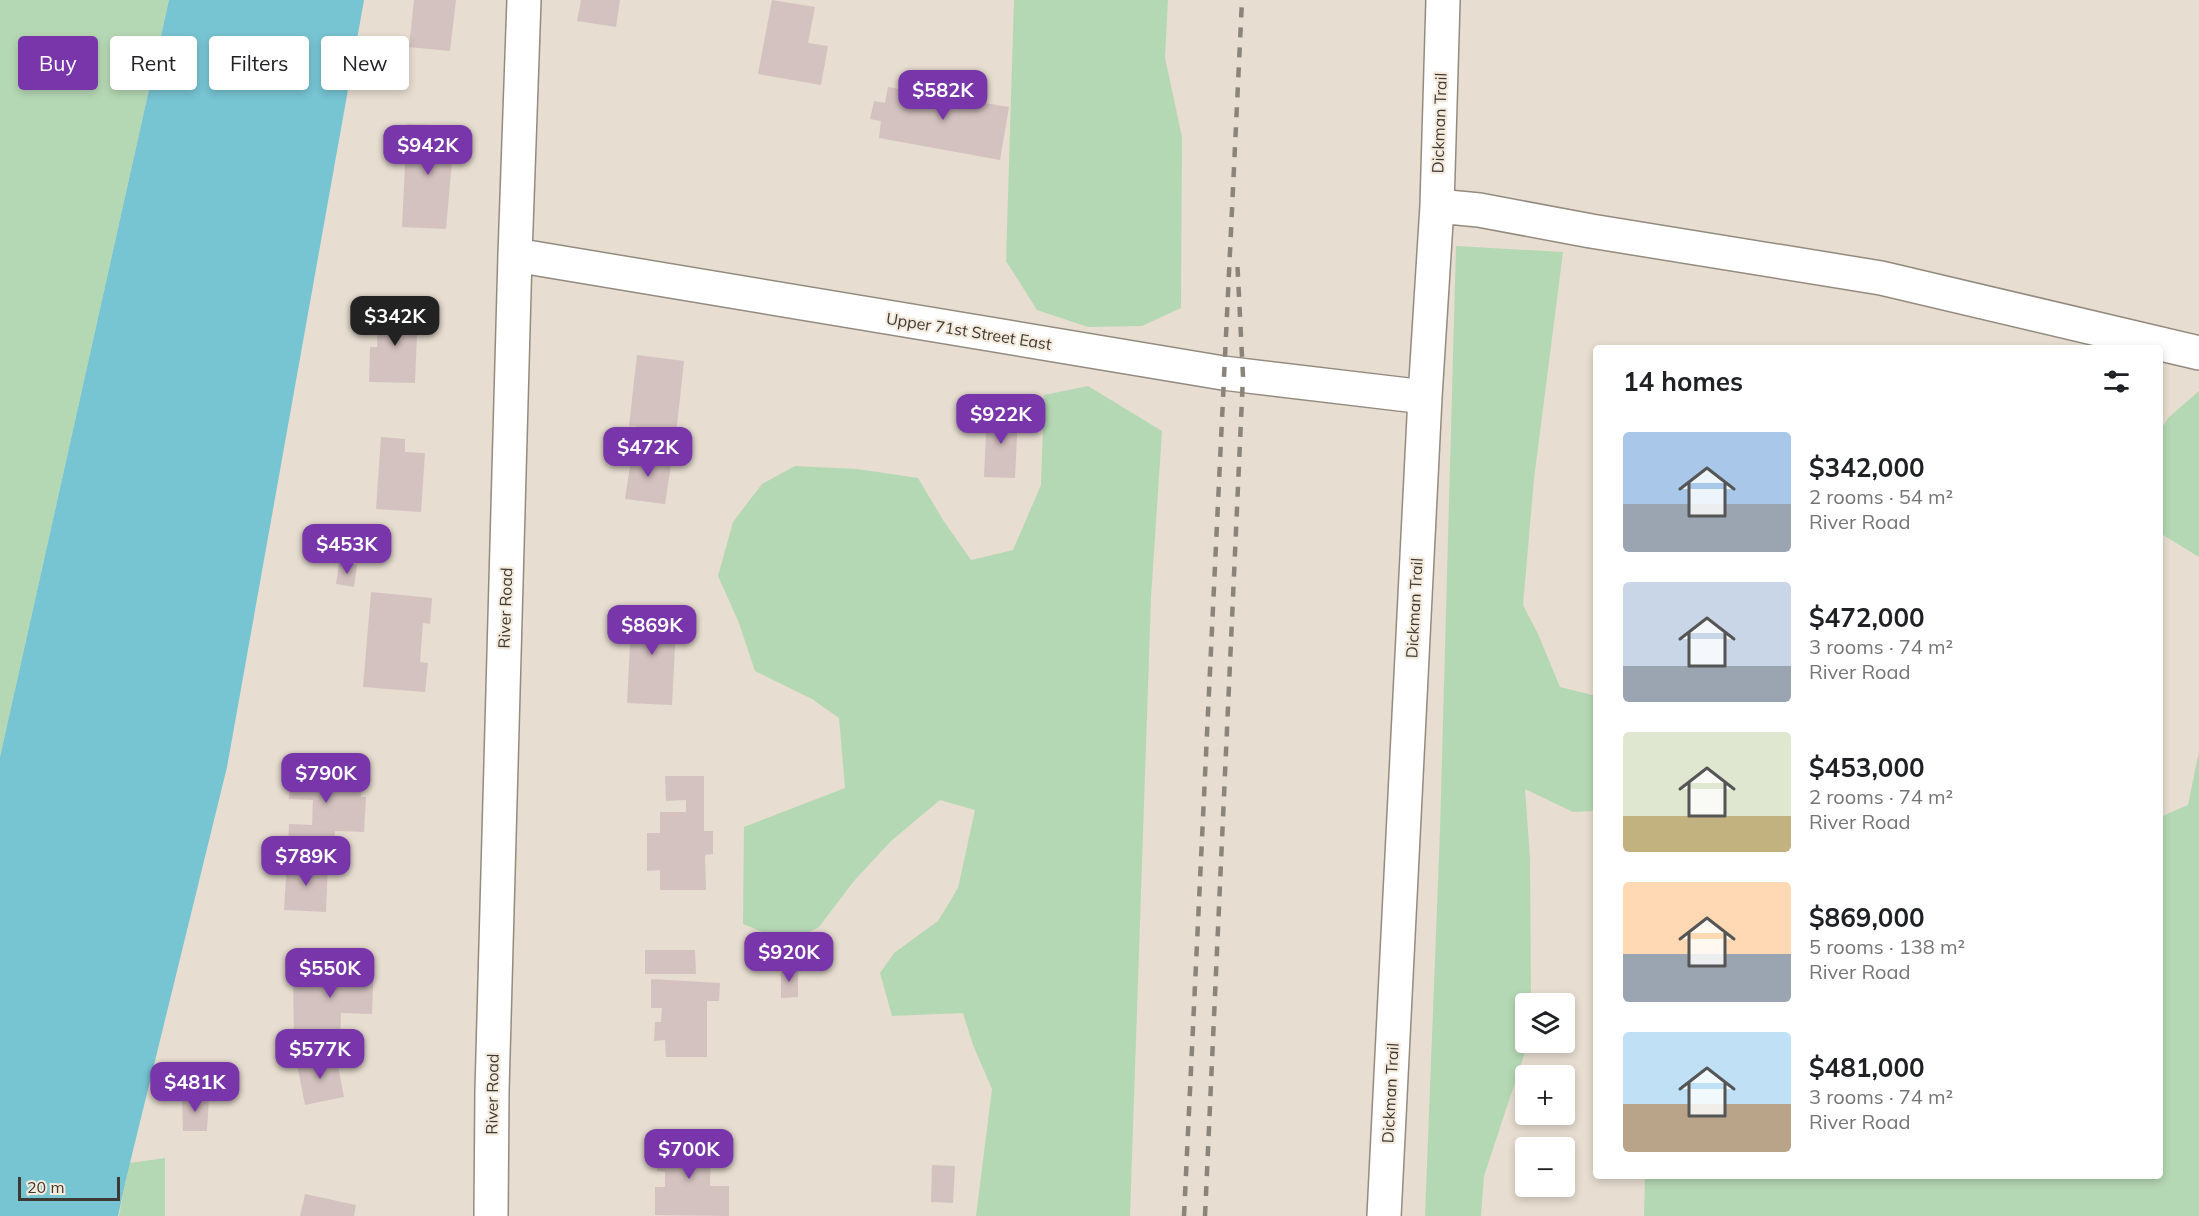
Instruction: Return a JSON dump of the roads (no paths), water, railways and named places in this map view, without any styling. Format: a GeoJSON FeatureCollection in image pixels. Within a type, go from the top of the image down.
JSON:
{"type":"FeatureCollection","features":[{"type":"Feature","properties":{"kind":"street","name":"River Road"},"geometry":{"type":"LineString","coordinates":[[491,1216],[492,1091],[524,0]]}},
{"type":"Feature","properties":{"kind":"street","name":"Dickman Trail"},"geometry":{"type":"LineString","coordinates":[[1384,1216],[1425,397],[1437,206],[1443,0]]}},
{"type":"Feature","properties":{"kind":"street"},"geometry":{"type":"LineString","coordinates":[[1437,206],[1479,210],[1591,231],[1881,278],[2199,353]]}},
{"type":"Feature","properties":{"kind":"street","name":"Upper 71st Street East"},"geometry":{"type":"LineString","coordinates":[[515,255],[1223,373],[1425,397]]}},
{"type":"Feature","properties":{"kind":"water"},"geometry":{"type":"Polygon","coordinates":[[[169,0],[364,0],[358,36],[321,36],[321,90],[348,90],[227,767],[118,1216],[0,1216],[0,757],[149,90],[197,90],[197,36],[161,36],[169,0]]]}},
{"type":"Feature","properties":{"kind":"railway"},"geometry":{"type":"LineString","coordinates":[[1184,1216],[1242,0]]}},
{"type":"Feature","properties":{"kind":"railway"},"geometry":{"type":"LineString","coordinates":[[1205,1216],[1243,376],[1237,257]]}}]}
